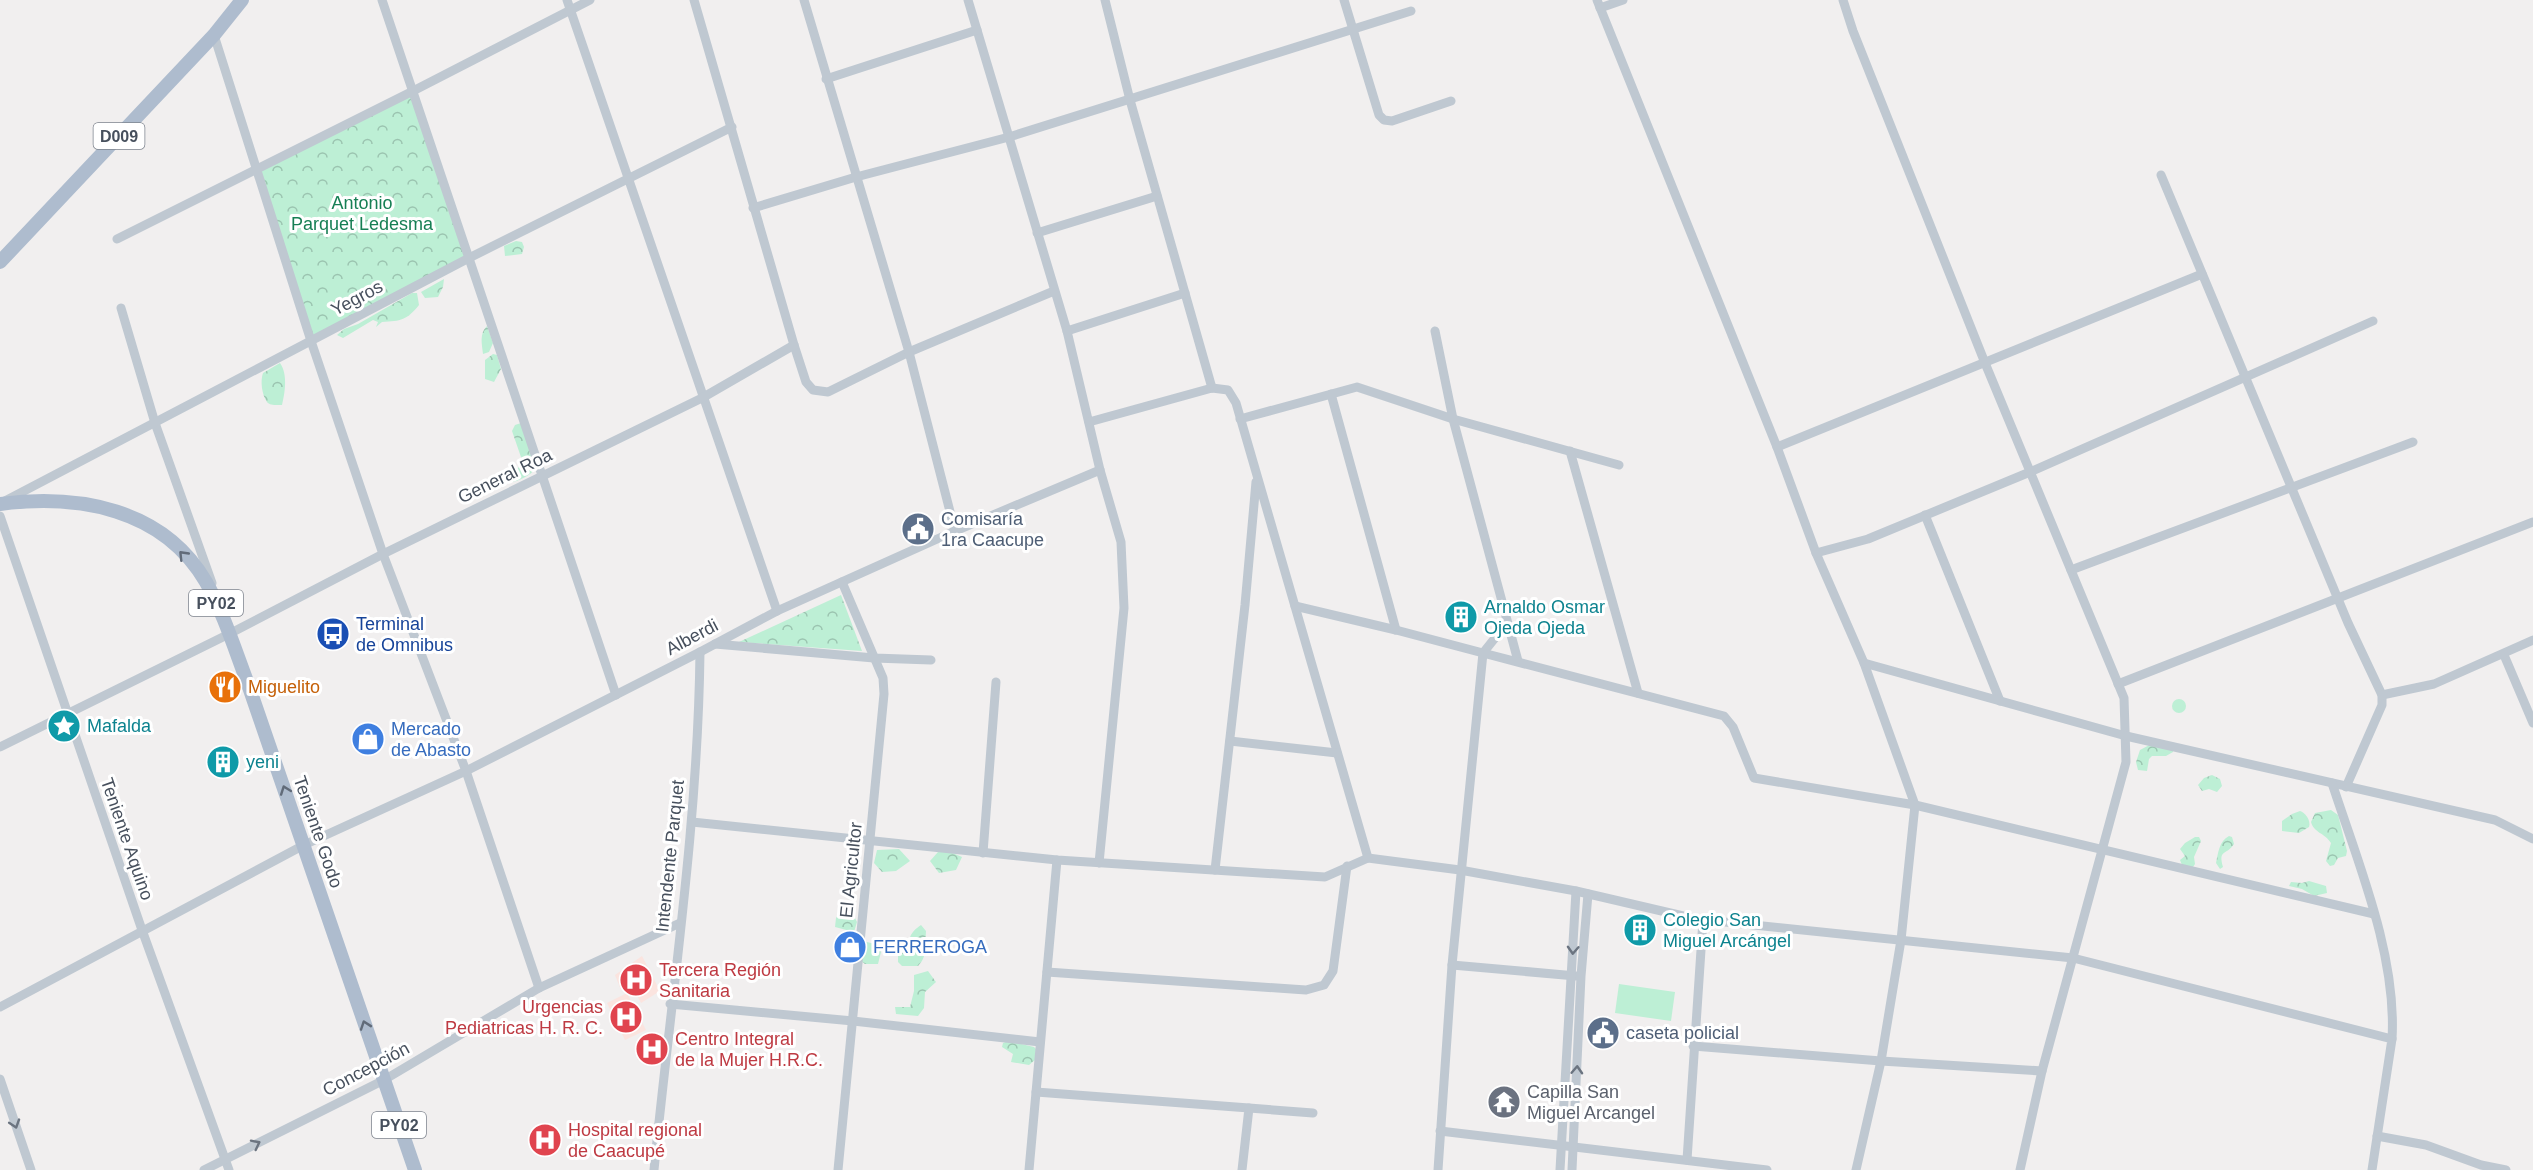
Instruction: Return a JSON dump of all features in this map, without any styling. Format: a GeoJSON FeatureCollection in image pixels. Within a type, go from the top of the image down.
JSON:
{"type":"FeatureCollection","features":[{"type":"Feature","properties":{"kind":"main road","name":"D009"},"geometry":{"type":"LineString","coordinates":[[0,262],[214,35],[238,3]]}},
{"type":"Feature","properties":{"kind":"main road","name":"Teniente Godo"},"geometry":{"type":"LineString","coordinates":[[0,504],[33,500],[98,505],[126,514],[148,525],[170,541],[205,580],[229,634],[384,1080]]}},
{"type":"Feature","properties":{"kind":"main road","name":"PY02"},"geometry":{"type":"LineString","coordinates":[[384,1080],[415,1170]]}},
{"type":"Feature","properties":{"kind":"street"},"geometry":{"type":"LineString","coordinates":[[382,0],[616,694]]}},
{"type":"Feature","properties":{"kind":"street"},"geometry":{"type":"LineString","coordinates":[[117,239],[413,92],[569,5],[590,0]]}},
{"type":"Feature","properties":{"kind":"street"},"geometry":{"type":"LineString","coordinates":[[694,0],[794,345],[806,382],[813,390],[828,392],[909,352],[1054,291]]}},
{"type":"Feature","properties":{"kind":"street"},"geometry":{"type":"LineString","coordinates":[[804,0],[909,352],[955,531]]}},
{"type":"Feature","properties":{"kind":"street"},"geometry":{"type":"LineString","coordinates":[[968,0],[1067,331],[1100,470],[1121,542],[1124,608],[1099,863]]}},
{"type":"Feature","properties":{"kind":"street"},"geometry":{"type":"LineString","coordinates":[[1105,0],[1130,100],[1212,388]]}},
{"type":"Feature","properties":{"kind":"street"},"geometry":{"type":"LineString","coordinates":[[1344,0],[1379,115],[1384,120],[1392,122],[1451,101]]}},
{"type":"Feature","properties":{"kind":"street"},"geometry":{"type":"LineString","coordinates":[[1623,0],[1599,4],[1777,447],[1816,553],[1864,663],[1915,806],[1901,940],[1881,1061],[1856,1170]]}},
{"type":"Feature","properties":{"kind":"street"},"geometry":{"type":"LineString","coordinates":[[1843,0],[1853,31],[1985,363],[2124,698],[2126,762],[2042,1071],[2020,1170]]}},
{"type":"Feature","properties":{"kind":"street"},"geometry":{"type":"LineString","coordinates":[[569,5],[777,611]]}},
{"type":"Feature","properties":{"kind":"street"},"geometry":{"type":"LineString","coordinates":[[753,208],[856,177],[1009,137],[1411,11]]}},
{"type":"Feature","properties":{"kind":"street"},"geometry":{"type":"LineString","coordinates":[[826,79],[977,30]]}},
{"type":"Feature","properties":{"kind":"street"},"geometry":{"type":"LineString","coordinates":[[214,35],[311,341],[383,554],[466,771],[538,988]]}},
{"type":"Feature","properties":{"kind":"street","name":"Yegros"},"geometry":{"type":"LineString","coordinates":[[0,504],[469,258],[732,127]]}},
{"type":"Feature","properties":{"kind":"street"},"geometry":{"type":"LineString","coordinates":[[2161,175],[2338,598],[2382,695],[2382,705],[2346,787]]}},
{"type":"Feature","properties":{"kind":"street"},"geometry":{"type":"LineString","coordinates":[[1037,233],[1157,196]]}},
{"type":"Feature","properties":{"kind":"street"},"geometry":{"type":"LineString","coordinates":[[1777,447],[2202,274]]}},
{"type":"Feature","properties":{"kind":"street"},"geometry":{"type":"LineString","coordinates":[[1067,331],[1185,293]]}},
{"type":"Feature","properties":{"kind":"street"},"geometry":{"type":"LineString","coordinates":[[121,308],[155,423],[229,634]]}},
{"type":"Feature","properties":{"kind":"street"},"geometry":{"type":"LineString","coordinates":[[1816,553],[1868,539],[2030,472],[2373,321]]}},
{"type":"Feature","properties":{"kind":"street"},"geometry":{"type":"LineString","coordinates":[[1435,331],[1453,419],[1518,661]]}},
{"type":"Feature","properties":{"kind":"street","name":"General Roa"},"geometry":{"type":"LineString","coordinates":[[0,747],[229,634],[383,554],[702,398],[794,345]]}},
{"type":"Feature","properties":{"kind":"street"},"geometry":{"type":"LineString","coordinates":[[1240,419],[1357,387],[1453,419],[1619,465]]}},
{"type":"Feature","properties":{"kind":"street"},"geometry":{"type":"LineString","coordinates":[[1089,422],[1212,388],[1228,390],[1236,403],[1368,858]]}},
{"type":"Feature","properties":{"kind":"street"},"geometry":{"type":"LineString","coordinates":[[1331,394],[1396,630]]}},
{"type":"Feature","properties":{"kind":"street"},"geometry":{"type":"LineString","coordinates":[[2071,570],[2413,442]]}},
{"type":"Feature","properties":{"kind":"street"},"geometry":{"type":"LineString","coordinates":[[1570,452],[1638,693]]}},
{"type":"Feature","properties":{"kind":"street","name":"Alberdi"},"geometry":{"type":"LineString","coordinates":[[0,1007],[304,845],[466,771],[777,611],[955,531],[1100,470]]}},
{"type":"Feature","properties":{"kind":"street"},"geometry":{"type":"LineString","coordinates":[[1215,870],[1257,475]]}},
{"type":"Feature","properties":{"kind":"street"},"geometry":{"type":"LineString","coordinates":[[1925,515],[2000,701]]}},
{"type":"Feature","properties":{"kind":"street","name":"Teniente Aquino"},"geometry":{"type":"LineString","coordinates":[[0,516],[142,930],[229,1170]]}},
{"type":"Feature","properties":{"kind":"street"},"geometry":{"type":"LineString","coordinates":[[2118,684],[2533,522]]}},
{"type":"Feature","properties":{"kind":"street","name":"El Agricultor"},"geometry":{"type":"LineString","coordinates":[[838,1170],[884,694],[883,678],[842,582]]}},
{"type":"Feature","properties":{"kind":"street"},"geometry":{"type":"LineString","coordinates":[[1295,606],[1518,661],[1724,716],[1733,727],[1754,778],[1915,806],[2374,914]]}},
{"type":"Feature","properties":{"kind":"street"},"geometry":{"type":"LineString","coordinates":[[1437,1170],[1460,870],[1483,653],[1507,622]]}},
{"type":"Feature","properties":{"kind":"street"},"geometry":{"type":"LineString","coordinates":[[2382,695],[2434,684],[2504,655],[2533,640]]}},
{"type":"Feature","properties":{"kind":"street"},"geometry":{"type":"LineString","coordinates":[[714,644],[874,658],[932,660]]}},
{"type":"Feature","properties":{"kind":"street","name":"Intendente Parquet"},"geometry":{"type":"LineString","coordinates":[[654,1170],[670,1004],[692,822],[699,734],[700,652]]}},
{"type":"Feature","properties":{"kind":"street"},"geometry":{"type":"LineString","coordinates":[[2504,655],[2533,723]]}},
{"type":"Feature","properties":{"kind":"street"},"geometry":{"type":"LineString","coordinates":[[1864,663],[2126,735],[2495,820],[2533,839]]}},
{"type":"Feature","properties":{"kind":"street"},"geometry":{"type":"LineString","coordinates":[[982,853],[996,682]]}},
{"type":"Feature","properties":{"kind":"street"},"geometry":{"type":"LineString","coordinates":[[1230,741],[1337,753]]}},
{"type":"Feature","properties":{"kind":"street"},"geometry":{"type":"LineString","coordinates":[[2332,783],[2374,914],[2390,981],[2394,1013],[2372,1170]]}},
{"type":"Feature","properties":{"kind":"street"},"geometry":{"type":"LineString","coordinates":[[692,822],[1057,860],[1325,877],[1368,858],[1460,870],[1576,891],[1703,920],[2073,958],[2392,1039]]}},
{"type":"Feature","properties":{"kind":"street"},"geometry":{"type":"LineString","coordinates":[[1029,1170],[1057,860]]}},
{"type":"Feature","properties":{"kind":"street"},"geometry":{"type":"LineString","coordinates":[[1047,972],[1306,990],[1324,986],[1333,970],[1347,867]]}},
{"type":"Feature","properties":{"kind":"street"},"geometry":{"type":"LineString","coordinates":[[1572,1170],[1576,891]]}},
{"type":"Feature","properties":{"kind":"street"},"geometry":{"type":"LineString","coordinates":[[1560,1170],[1576,976],[1588,894]]}},
{"type":"Feature","properties":{"kind":"street"},"geometry":{"type":"LineString","coordinates":[[1687,1160],[1703,920]]}},
{"type":"Feature","properties":{"kind":"street","name":"Concepción"},"geometry":{"type":"LineString","coordinates":[[204,1170],[384,1080],[538,988],[680,923]]}},
{"type":"Feature","properties":{"kind":"street"},"geometry":{"type":"LineString","coordinates":[[1452,965],[1576,976]]}},
{"type":"Feature","properties":{"kind":"street"},"geometry":{"type":"LineString","coordinates":[[670,1004],[1040,1042]]}},
{"type":"Feature","properties":{"kind":"street"},"geometry":{"type":"LineString","coordinates":[[1693,1046],[2042,1071]]}},
{"type":"Feature","properties":{"kind":"street"},"geometry":{"type":"LineString","coordinates":[[0,1079],[30,1170]]}},
{"type":"Feature","properties":{"kind":"street"},"geometry":{"type":"LineString","coordinates":[[1036,1092],[1313,1113]]}},
{"type":"Feature","properties":{"kind":"street"},"geometry":{"type":"LineString","coordinates":[[1242,1170],[1249,1108]]}},
{"type":"Feature","properties":{"kind":"street"},"geometry":{"type":"LineString","coordinates":[[1440,1131],[1767,1170]]}},
{"type":"Feature","properties":{"kind":"street"},"geometry":{"type":"LineString","coordinates":[[2377,1136],[2427,1145],[2481,1165],[2506,1170]]}},
{"type":"Feature","properties":{"kind":"shaded area","name":"Tercera Región Sanitaria"},"geometry":{"type":"Polygon","coordinates":[[[642,956],[660,991],[641,1003],[631,984],[621,990],[615,975],[642,956]]]}},
{"type":"Feature","properties":{"kind":"shaded area","name":"Urgencias Pediatricas H. R. C."},"geometry":{"type":"Polygon","coordinates":[[[627,993],[646,1030],[625,1040],[607,1003],[627,993]]]}},
{"type":"Feature","properties":{"kind":"shaded area","name":"Centro Integral de la Mujer H.R.C."},"geometry":{"type":"Polygon","coordinates":[[[645,1037],[667,1039],[660,1061],[637,1060],[645,1037]]]}},
{"type":"Feature","properties":{"kind":"green space","name":"Antonio Parquet Ledesma"},"geometry":{"type":"Polygon","coordinates":[[[413,91],[469,258],[311,341],[256,169],[413,91]]]}},
{"type":"Feature","properties":{"kind":"green space"},"geometry":{"type":"Polygon","coordinates":[[[516,241],[522,242],[524,247],[522,254],[505,256],[504,246],[516,241]]]}},
{"type":"Feature","properties":{"kind":"green space"},"geometry":{"type":"Polygon","coordinates":[[[444,279],[438,297],[425,298],[421,292],[444,279]]]}},
{"type":"Feature","properties":{"kind":"green space"},"geometry":{"type":"Polygon","coordinates":[[[412,293],[417,293],[419,305],[407,317],[382,322],[376,327],[378,322],[373,320],[343,338],[337,335],[344,329],[358,324],[412,293]]]}},
{"type":"Feature","properties":{"kind":"green space"},"geometry":{"type":"Polygon","coordinates":[[[487,326],[493,343],[489,352],[483,354],[482,336],[487,326]]]}},
{"type":"Feature","properties":{"kind":"green space"},"geometry":{"type":"Polygon","coordinates":[[[493,354],[497,355],[501,369],[494,382],[485,379],[485,360],[493,354]]]}},
{"type":"Feature","properties":{"kind":"green space"},"geometry":{"type":"Polygon","coordinates":[[[280,363],[285,378],[283,400],[282,405],[272,405],[264,396],[262,376],[263,373],[280,363]]]}},
{"type":"Feature","properties":{"kind":"green space"},"geometry":{"type":"Polygon","coordinates":[[[521,423],[532,456],[522,460],[512,431],[515,425],[521,423]]]}},
{"type":"Feature","properties":{"kind":"green space"},"geometry":{"type":"Polygon","coordinates":[[[533,459],[536,468],[534,471],[524,478],[508,483],[516,469],[533,459]]]}},
{"type":"Feature","properties":{"kind":"green space"},"geometry":{"type":"Polygon","coordinates":[[[841,595],[862,651],[739,642],[841,595]]]}},
{"type":"Feature","properties":{"kind":"green space"},"geometry":{"type":"Polygon","coordinates":[[[2179,699],[2184,701],[2186,706],[2184,711],[2179,713],[2174,711],[2172,706],[2174,701],[2179,699]]]}},
{"type":"Feature","properties":{"kind":"green space"},"geometry":{"type":"Polygon","coordinates":[[[2155,742],[2173,748],[2173,752],[2166,756],[2152,756],[2149,759],[2147,771],[2138,770],[2136,762],[2140,750],[2155,742]]]}},
{"type":"Feature","properties":{"kind":"green space"},"geometry":{"type":"Polygon","coordinates":[[[2212,775],[2220,779],[2222,786],[2217,792],[2209,789],[2202,791],[2198,785],[2204,778],[2212,775]]]}},
{"type":"Feature","properties":{"kind":"green space"},"geometry":{"type":"Polygon","coordinates":[[[2331,810],[2338,815],[2347,851],[2346,856],[2338,858],[2334,865],[2330,866],[2326,861],[2331,843],[2312,826],[2311,822],[2315,813],[2331,810]]]}},
{"type":"Feature","properties":{"kind":"green space"},"geometry":{"type":"Polygon","coordinates":[[[2300,811],[2308,818],[2309,827],[2299,833],[2282,831],[2282,821],[2300,811]]]}},
{"type":"Feature","properties":{"kind":"green space"},"geometry":{"type":"Polygon","coordinates":[[[2229,836],[2232,837],[2234,844],[2222,855],[2223,867],[2220,869],[2216,863],[2218,852],[2223,841],[2229,836]]]}},
{"type":"Feature","properties":{"kind":"green space"},"geometry":{"type":"Polygon","coordinates":[[[2195,837],[2199,837],[2201,841],[2194,857],[2195,864],[2193,867],[2182,865],[2180,860],[2185,856],[2180,849],[2195,837]]]}},
{"type":"Feature","properties":{"kind":"green space"},"geometry":{"type":"Polygon","coordinates":[[[899,849],[910,861],[896,871],[882,872],[874,863],[877,850],[899,849]]]}},
{"type":"Feature","properties":{"kind":"green space"},"geometry":{"type":"Polygon","coordinates":[[[938,852],[950,852],[962,857],[956,870],[939,873],[930,861],[938,852]]]}},
{"type":"Feature","properties":{"kind":"green space"},"geometry":{"type":"Polygon","coordinates":[[[2309,881],[2326,886],[2327,893],[2314,896],[2302,889],[2289,886],[2291,882],[2309,881]]]}},
{"type":"Feature","properties":{"kind":"green space"},"geometry":{"type":"Polygon","coordinates":[[[841,911],[852,912],[857,922],[854,932],[835,927],[836,918],[841,911]]]}},
{"type":"Feature","properties":{"kind":"green space"},"geometry":{"type":"Polygon","coordinates":[[[921,925],[926,931],[923,958],[918,966],[902,966],[898,962],[898,953],[907,952],[910,937],[921,925]]]}},
{"type":"Feature","properties":{"kind":"green space"},"geometry":{"type":"Polygon","coordinates":[[[863,941],[875,944],[881,952],[878,964],[865,964],[861,961],[863,941]]]}},
{"type":"Feature","properties":{"kind":"green space"},"geometry":{"type":"Polygon","coordinates":[[[928,971],[936,982],[925,992],[924,1008],[918,1016],[896,1014],[895,1007],[910,1007],[914,991],[914,975],[928,971]]]}},
{"type":"Feature","properties":{"kind":"green space"},"geometry":{"type":"Polygon","coordinates":[[[1619,984],[1675,992],[1671,1021],[1615,1013],[1619,984]]]}},
{"type":"Feature","properties":{"kind":"green space"},"geometry":{"type":"Polygon","coordinates":[[[1008,1041],[1034,1047],[1036,1049],[1035,1060],[1029,1065],[1011,1062],[1013,1054],[1002,1047],[1003,1043],[1008,1041]]]}},
{"type":"Feature","properties":{"kind":"place","name":"Comisaría 1ra Caacupe"},"geometry":{"type":"Point","coordinates":[918,529]}},
{"type":"Feature","properties":{"kind":"place","name":"Arnaldo Osmar Ojeda Ojeda"},"geometry":{"type":"Point","coordinates":[1461,617]}},
{"type":"Feature","properties":{"kind":"place","name":"Terminal de Omnibus"},"geometry":{"type":"Point","coordinates":[333,634]}},
{"type":"Feature","properties":{"kind":"place","name":"Miguelito"},"geometry":{"type":"Point","coordinates":[225,687]}},
{"type":"Feature","properties":{"kind":"place","name":"Mafalda"},"geometry":{"type":"Point","coordinates":[64,726]}},
{"type":"Feature","properties":{"kind":"place","name":"Mercado de Abasto"},"geometry":{"type":"Point","coordinates":[368,739]}},
{"type":"Feature","properties":{"kind":"place","name":"yeni"},"geometry":{"type":"Point","coordinates":[223,762]}},
{"type":"Feature","properties":{"kind":"place","name":"Colegio San Miguel Arcángel"},"geometry":{"type":"Point","coordinates":[1640,930]}},
{"type":"Feature","properties":{"kind":"place","name":"FERREROGA"},"geometry":{"type":"Point","coordinates":[850,947]}},
{"type":"Feature","properties":{"kind":"place","name":"Tercera Región Sanitaria"},"geometry":{"type":"Point","coordinates":[636,980]}},
{"type":"Feature","properties":{"kind":"place","name":"Urgencias Pediatricas H. R. C."},"geometry":{"type":"Point","coordinates":[626,1017]}},
{"type":"Feature","properties":{"kind":"place","name":"caseta policial"},"geometry":{"type":"Point","coordinates":[1603,1033]}},
{"type":"Feature","properties":{"kind":"place","name":"Centro Integral de la Mujer H.R.C."},"geometry":{"type":"Point","coordinates":[652,1049]}},
{"type":"Feature","properties":{"kind":"place","name":"Capilla San Miguel Arcangel"},"geometry":{"type":"Point","coordinates":[1504,1102]}},
{"type":"Feature","properties":{"kind":"place","name":"Hospital regional de Caacupé"},"geometry":{"type":"Point","coordinates":[545,1140]}}]}
